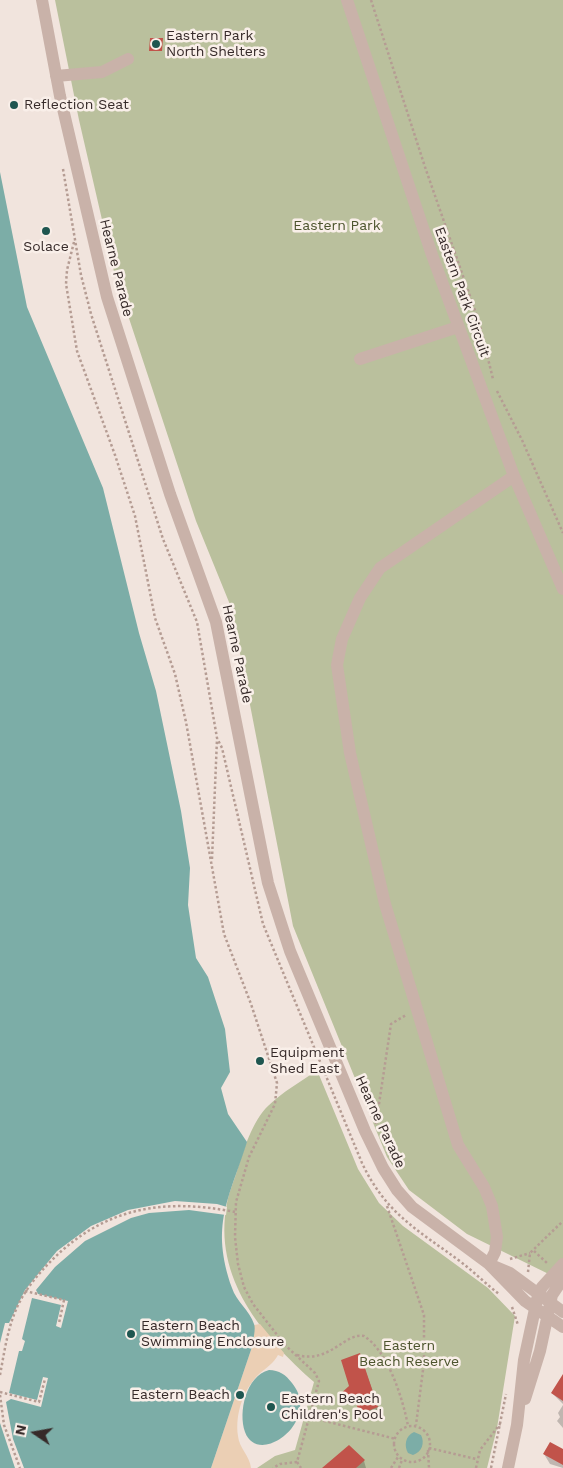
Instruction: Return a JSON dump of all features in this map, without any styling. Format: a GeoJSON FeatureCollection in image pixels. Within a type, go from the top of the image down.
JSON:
{"type":"FeatureCollection","features":[{"type":"Feature","properties":{"kind":"street","name":"Hearne Parade"},"geometry":{"type":"LineString","coordinates":[[42,0],[56,76],[118,338],[170,494],[216,622],[273,904],[305,989],[365,1131],[383,1168],[402,1197],[412,1207],[489,1264],[514,1292],[535,1309],[563,1327]]}},
{"type":"Feature","properties":{"kind":"street","name":"Eastern Park Circuit"},"geometry":{"type":"LineString","coordinates":[[347,0],[418,216],[458,327],[514,476],[563,589]]}},
{"type":"Feature","properties":{"kind":"street"},"geometry":{"type":"LineString","coordinates":[[56,76],[102,72],[128,59]]}},
{"type":"Feature","properties":{"kind":"street"},"geometry":{"type":"LineString","coordinates":[[360,359],[458,327]]}},
{"type":"Feature","properties":{"kind":"street"},"geometry":{"type":"LineString","coordinates":[[489,1264],[495,1252],[497,1237],[492,1206],[484,1187],[458,1145],[379,883],[350,753],[338,685],[338,659],[342,639],[360,598],[380,568],[514,476]]}},
{"type":"Feature","properties":{"kind":"street"},"geometry":{"type":"LineString","coordinates":[[517,1425],[524,1360],[538,1295],[542,1287],[563,1264]]}},
{"type":"Feature","properties":{"kind":"street"},"geometry":{"type":"LineString","coordinates":[[508,1468],[517,1425],[537,1361],[554,1290],[563,1279]]}},
{"type":"Feature","properties":{"kind":"street","name":"Hearne Parade"},"geometry":{"type":"LineString","coordinates":[[514,1292],[538,1295],[563,1312]]}},
{"type":"Feature","properties":{"kind":"path"},"geometry":{"type":"LineString","coordinates":[[370,0],[479,322],[494,386],[522,440],[563,533]]}},
{"type":"Feature","properties":{"kind":"path"},"geometry":{"type":"LineString","coordinates":[[75,242],[67,270],[66,284],[77,351],[135,516],[155,618],[175,674],[186,722],[224,934],[270,1058],[277,1092],[275,1104],[249,1157],[239,1188],[235,1212],[235,1248],[244,1287],[261,1315],[293,1354],[315,1373],[319,1381],[297,1462],[301,1468]]}},
{"type":"Feature","properties":{"kind":"path"},"geometry":{"type":"LineString","coordinates":[[212,863],[217,738]]}},
{"type":"Feature","properties":{"kind":"path"},"geometry":{"type":"LineString","coordinates":[[365,1131],[376,1125],[391,1024],[395,1020],[417,1012]]}},
{"type":"Feature","properties":{"kind":"path"},"geometry":{"type":"LineString","coordinates":[[416,1425],[424,1362],[424,1314],[386,1203],[409,1226],[462,1263],[514,1292]]}},
{"type":"Feature","properties":{"kind":"path"},"geometry":{"type":"LineString","coordinates":[[0,1375],[5,1346],[14,1313],[26,1291],[60,1252],[82,1234],[109,1219],[136,1210],[164,1206],[204,1206],[235,1212]]}},
{"type":"Feature","properties":{"kind":"path"},"geometry":{"type":"LineString","coordinates":[[518,1332],[514,1292],[527,1278],[530,1253],[563,1221]]}},
{"type":"Feature","properties":{"kind":"path"},"geometry":{"type":"LineString","coordinates":[[26,1291],[64,1300],[59,1323]]}},
{"type":"Feature","properties":{"kind":"path"},"geometry":{"type":"LineString","coordinates":[[293,1354],[304,1357],[320,1355],[337,1348],[352,1336],[364,1336],[376,1346],[388,1368],[402,1400],[408,1426]]}},
{"type":"Feature","properties":{"kind":"path"},"geometry":{"type":"LineString","coordinates":[[20,1468],[4,1424],[0,1394],[39,1402],[45,1379]]}},
{"type":"Feature","properties":{"kind":"path"},"geometry":{"type":"LineString","coordinates":[[491,1468],[508,1386]]}},
{"type":"Feature","properties":{"kind":"path"},"geometry":{"type":"LineString","coordinates":[[309,1417],[396,1439]]}},
{"type":"Feature","properties":{"kind":"path"},"geometry":{"type":"LineString","coordinates":[[475,1467],[480,1450],[501,1422]]}},
{"type":"Feature","properties":{"kind":"path"},"geometry":{"type":"LineString","coordinates":[[391,1468],[398,1457],[396,1439],[401,1430],[408,1426],[416,1425],[427,1432],[429,1468]]}},
{"type":"Feature","properties":{"kind":"path"},"geometry":{"type":"LineString","coordinates":[[429,1449],[477,1460]]}},
{"type":"Feature","properties":{"kind":"path"},"geometry":{"type":"LineString","coordinates":[[398,1457],[408,1463],[418,1462],[429,1449]]}},
{"type":"Feature","properties":{"kind":"path"},"geometry":{"type":"LineString","coordinates":[[399,1468],[402,1460]]}},
{"type":"Feature","properties":{"kind":"path"},"geometry":{"type":"LineString","coordinates":[[273,1468],[280,1464],[297,1462]]}},
{"type":"Feature","properties":{"kind":"green space","name":"Eastern Park"},"geometry":{"type":"Polygon","coordinates":[[[55,0],[563,0],[563,1281],[467,1234],[409,1190],[387,1157],[293,926],[231,607],[196,521],[115,276],[79,120],[55,0]]]}},
{"type":"Feature","properties":{"kind":"green space","name":"Eastern Beach Reserve"},"geometry":{"type":"Polygon","coordinates":[[[317,1070],[358,1169],[379,1203],[403,1226],[488,1288],[515,1316],[497,1428],[487,1468],[257,1468],[275,1456],[295,1450],[314,1382],[277,1346],[260,1325],[234,1281],[227,1256],[224,1230],[227,1203],[245,1145],[258,1119],[273,1101],[317,1070]]]}},
{"type":"Feature","properties":{"kind":"sand","name":"Eastern Beach"},"geometry":{"type":"Polygon","coordinates":[[[260,1324],[284,1353],[283,1357],[278,1355],[253,1380],[241,1403],[237,1428],[238,1436],[251,1468],[211,1468],[253,1344],[254,1325],[260,1324]]]}},
{"type":"Feature","properties":{"kind":"water"},"geometry":{"type":"Polygon","coordinates":[[[0,172],[27,307],[103,488],[139,633],[156,691],[181,811],[190,868],[188,905],[196,958],[208,977],[225,1029],[230,1072],[221,1088],[228,1114],[247,1142],[224,1213],[222,1229],[226,1266],[232,1288],[252,1319],[255,1331],[253,1344],[211,1468],[0,1468],[0,172]]]}},
{"type":"Feature","properties":{"kind":"water","name":"Eastern Beach Children's Pool"},"geometry":{"type":"Polygon","coordinates":[[[269,1370],[282,1374],[292,1383],[299,1397],[300,1412],[294,1425],[285,1435],[274,1442],[262,1445],[252,1442],[245,1432],[243,1405],[249,1387],[255,1379],[269,1370]]]}},
{"type":"Feature","properties":{"kind":"water"},"geometry":{"type":"Polygon","coordinates":[[[414,1432],[421,1435],[423,1444],[419,1452],[413,1455],[408,1453],[406,1444],[409,1436],[414,1432]]]}},
{"type":"Feature","properties":{"kind":"pier"},"geometry":{"type":"Polygon","coordinates":[[[175,1201],[217,1204],[227,1207],[226,1215],[189,1210],[149,1213],[131,1218],[85,1241],[55,1267],[36,1290],[38,1294],[68,1301],[61,1328],[56,1326],[61,1305],[32,1298],[22,1339],[25,1341],[22,1351],[19,1351],[9,1393],[37,1400],[43,1377],[48,1378],[41,1407],[11,1399],[6,1402],[13,1439],[24,1468],[15,1468],[0,1423],[0,1343],[5,1323],[9,1323],[25,1290],[57,1251],[91,1226],[128,1210],[175,1201]]]}},
{"type":"Feature","properties":{"kind":"building","name":"Eastern Park North Shelters"},"geometry":{"type":"Polygon","coordinates":[[[150,38],[163,38],[162,51],[149,51],[150,38]]]}},
{"type":"Feature","properties":{"kind":"building"},"geometry":{"type":"Polygon","coordinates":[[[360,1353],[378,1407],[360,1414],[354,1398],[338,1396],[349,1386],[341,1360],[360,1353]]]}},
{"type":"Feature","properties":{"kind":"building"},"geometry":{"type":"Polygon","coordinates":[[[563,1374],[563,1401],[551,1393],[563,1374]]]}},
{"type":"Feature","properties":{"kind":"building"},"geometry":{"type":"Polygon","coordinates":[[[550,1442],[563,1449],[563,1465],[543,1454],[550,1442]]]}},
{"type":"Feature","properties":{"kind":"building"},"geometry":{"type":"Polygon","coordinates":[[[349,1445],[365,1460],[356,1468],[322,1468],[349,1445]]]}},
{"type":"Feature","properties":{"kind":"place","name":"Eastern Park North Shelters"},"geometry":{"type":"Point","coordinates":[156,44]}},
{"type":"Feature","properties":{"kind":"place","name":"Reflection Seat"},"geometry":{"type":"Point","coordinates":[14,105]}},
{"type":"Feature","properties":{"kind":"place","name":"Solace"},"geometry":{"type":"Point","coordinates":[46,231]}},
{"type":"Feature","properties":{"kind":"place","name":"Equipment Shed East"},"geometry":{"type":"Point","coordinates":[260,1061]}},
{"type":"Feature","properties":{"kind":"place","name":"Eastern Beach Swimming Enclosure"},"geometry":{"type":"Point","coordinates":[131,1334]}},
{"type":"Feature","properties":{"kind":"place","name":"Eastern Beach"},"geometry":{"type":"Point","coordinates":[240,1395]}},
{"type":"Feature","properties":{"kind":"place","name":"Eastern Beach Children's Pool"},"geometry":{"type":"Point","coordinates":[271,1407]}}]}
